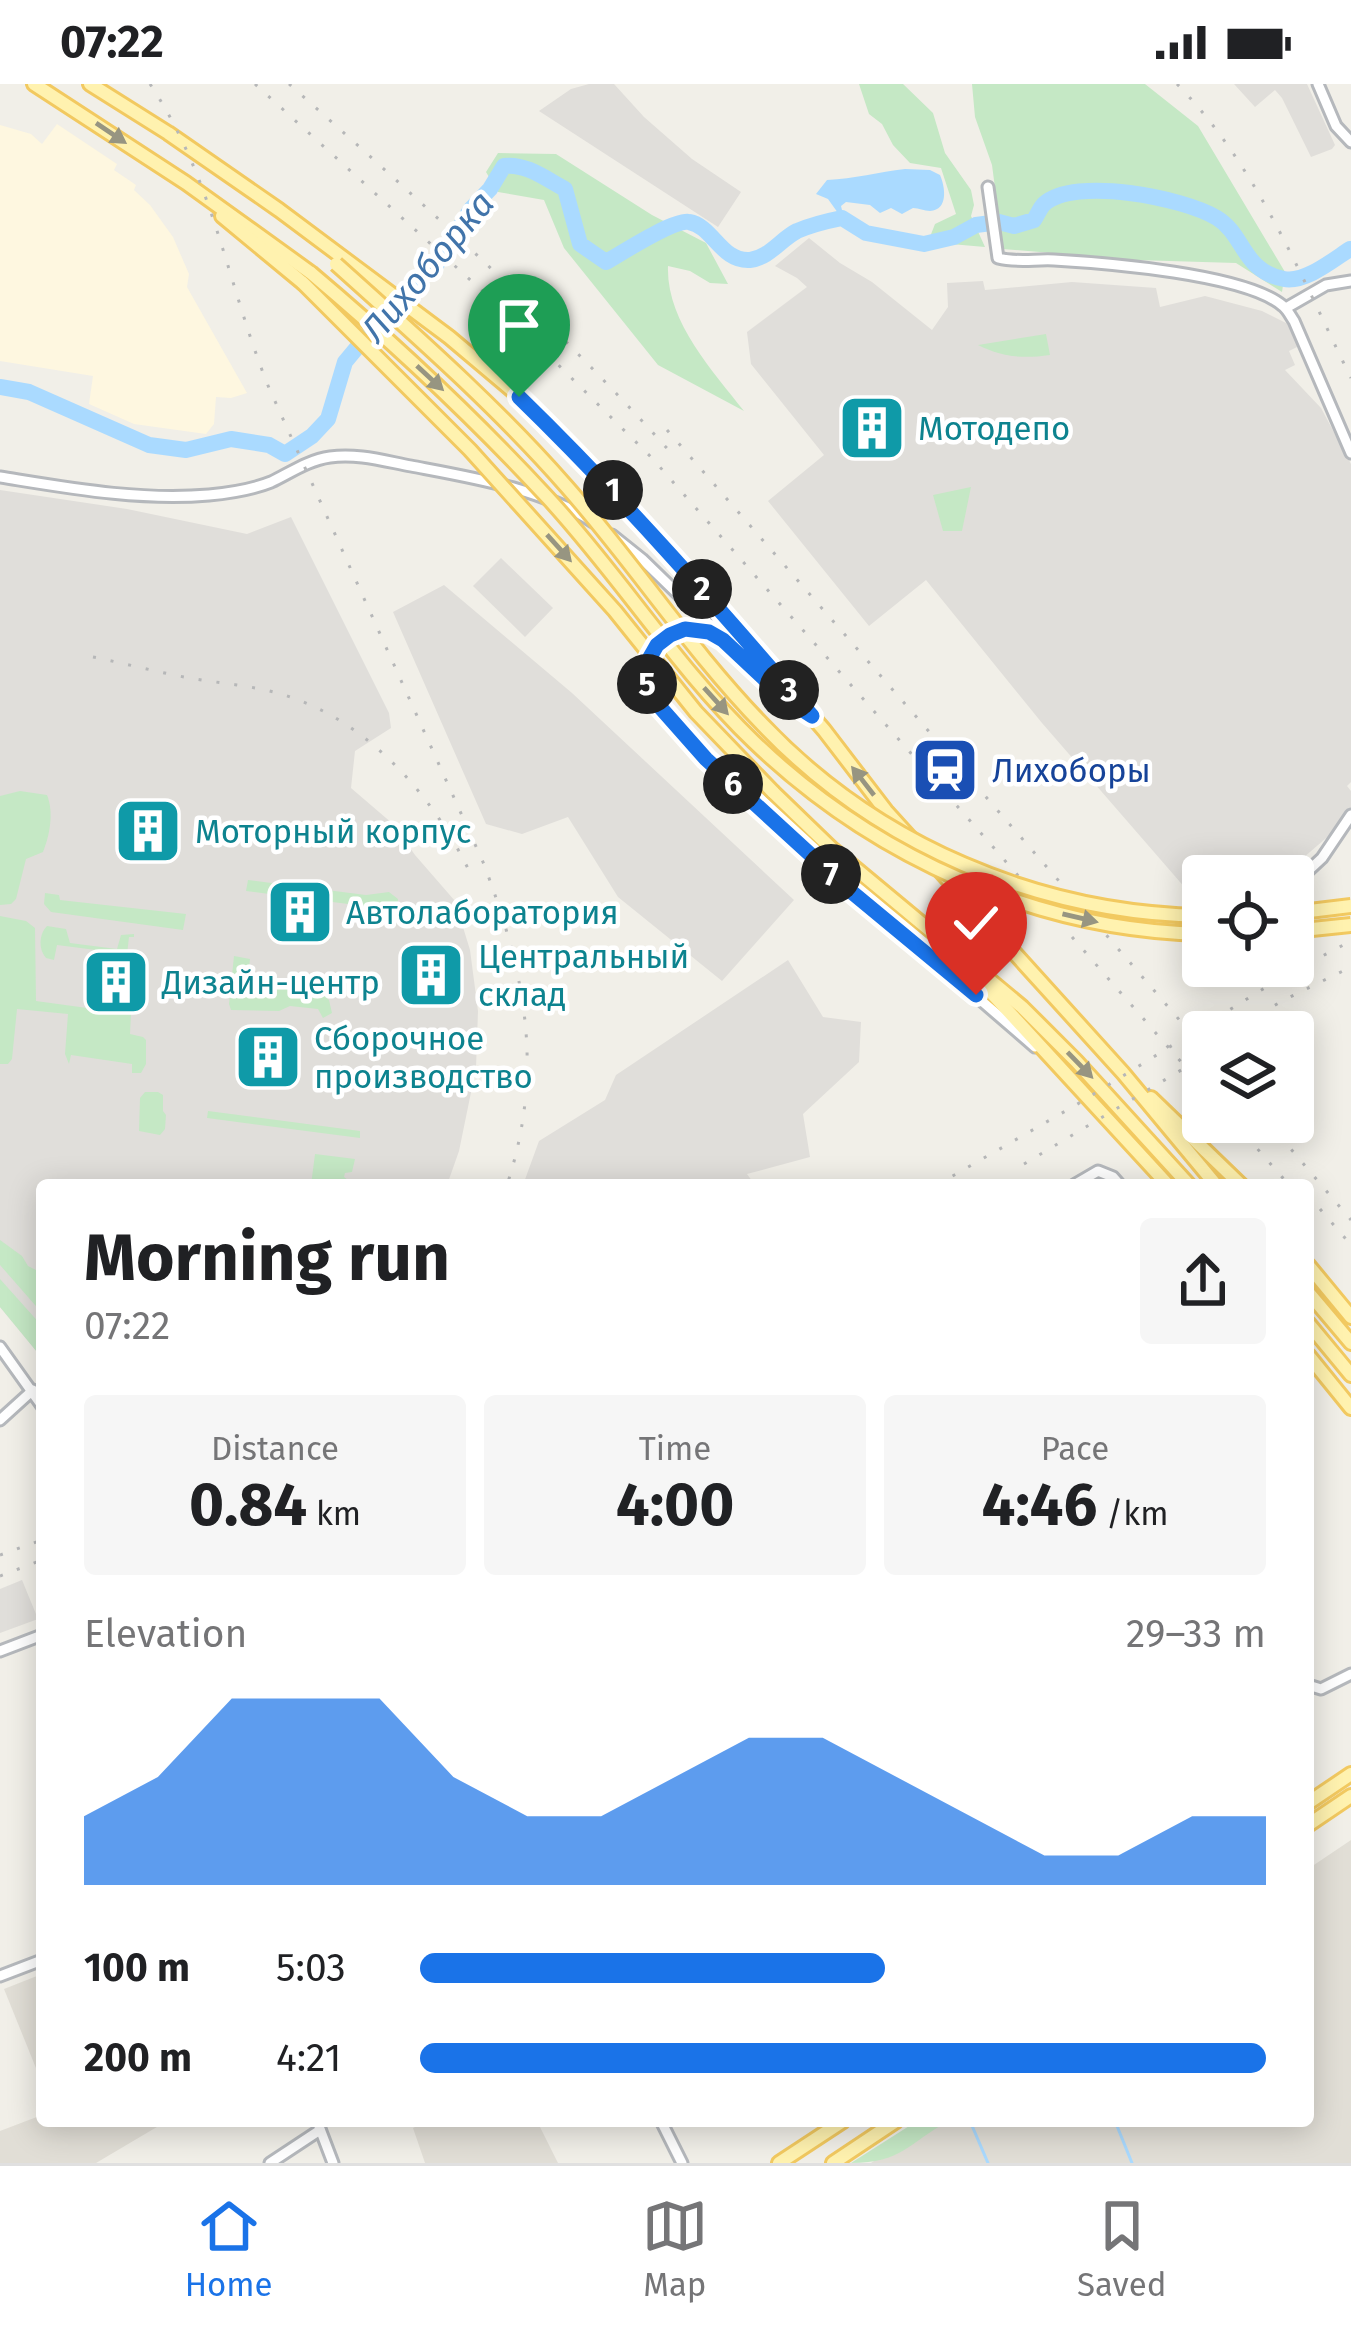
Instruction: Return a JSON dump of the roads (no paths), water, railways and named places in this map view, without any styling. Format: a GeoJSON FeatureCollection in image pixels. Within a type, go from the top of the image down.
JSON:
{"type":"FeatureCollection","features":[{"type":"Feature","properties":{"kind":"main road"},"geometry":{"type":"LineString","coordinates":[[34,84],[186,183],[229,223],[307,278],[438,386],[550,500],[751,740],[817,798],[877,839],[946,874],[1032,907],[1115,926],[1182,932]]}},
{"type":"Feature","properties":{"kind":"main road"},"geometry":{"type":"LineString","coordinates":[[90,84],[168,133],[449,337],[595,470],[812,716],[901,828],[1124,1073],[1211,1179]]}},
{"type":"Feature","properties":{"kind":"main road"},"geometry":{"type":"LineString","coordinates":[[339,260],[534,451],[626,557],[705,660],[764,727],[823,782],[882,824],[950,860],[1037,892],[1119,910],[1182,914]]}},
{"type":"Feature","properties":{"kind":"main road"},"geometry":{"type":"LineString","coordinates":[[307,278],[616,611],[696,712],[773,792],[832,849],[1022,1007],[1184,1179]]}},
{"type":"Feature","properties":{"kind":"main road"},"geometry":{"type":"LineString","coordinates":[[1314,911],[1351,906]]}},
{"type":"Feature","properties":{"kind":"main road"},"geometry":{"type":"LineString","coordinates":[[1314,929],[1351,925]]}},
{"type":"Feature","properties":{"kind":"main road"},"geometry":{"type":"LineString","coordinates":[[942,939],[1162,1179]]}},
{"type":"Feature","properties":{"kind":"main road"},"geometry":{"type":"LineString","coordinates":[[1124,1073],[1235,1179]]}},
{"type":"Feature","properties":{"kind":"main road"},"geometry":{"type":"LineString","coordinates":[[1314,1272],[1351,1317]]}},
{"type":"Feature","properties":{"kind":"main road"},"geometry":{"type":"LineString","coordinates":[[1314,1299],[1351,1343]]}},
{"type":"Feature","properties":{"kind":"main road"},"geometry":{"type":"LineString","coordinates":[[1314,1330],[1351,1375]]}},
{"type":"Feature","properties":{"kind":"main road"},"geometry":{"type":"LineString","coordinates":[[1314,1362],[1351,1408]]}},
{"type":"Feature","properties":{"kind":"main road"},"geometry":{"type":"LineString","coordinates":[[1314,1800],[1351,1774]]}},
{"type":"Feature","properties":{"kind":"main road"},"geometry":{"type":"LineString","coordinates":[[1314,1821],[1351,1796]]}},
{"type":"Feature","properties":{"kind":"main road"},"geometry":{"type":"LineString","coordinates":[[779,2163],[834,2127]]}},
{"type":"Feature","properties":{"kind":"main road"},"geometry":{"type":"LineString","coordinates":[[832,2163],[887,2127]]}},
{"type":"Feature","properties":{"kind":"street"},"geometry":{"type":"LineString","coordinates":[[1318,84],[1336,125],[1351,142]]}},
{"type":"Feature","properties":{"kind":"street"},"geometry":{"type":"LineString","coordinates":[[988,187],[998,258],[1192,275],[1265,295],[1286,308],[1351,453]]}},
{"type":"Feature","properties":{"kind":"street"},"geometry":{"type":"LineString","coordinates":[[1286,308],[1326,285],[1351,281]]}},
{"type":"Feature","properties":{"kind":"street"},"geometry":{"type":"LineString","coordinates":[[0,477],[111,494],[208,495],[256,487],[324,457],[348,455],[470,477],[536,496],[585,517],[642,559],[786,699],[812,716]]}},
{"type":"Feature","properties":{"kind":"street"},"geometry":{"type":"LineString","coordinates":[[723,640],[693,629],[663,639],[646,667],[652,698],[706,759],[808,854],[1067,1075]]}},
{"type":"Feature","properties":{"kind":"street"},"geometry":{"type":"LineString","coordinates":[[1314,865],[1351,815]]}},
{"type":"Feature","properties":{"kind":"street"},"geometry":{"type":"LineString","coordinates":[[1084,1179],[1098,1171],[1115,1179]]}},
{"type":"Feature","properties":{"kind":"street"},"geometry":{"type":"LineString","coordinates":[[0,1347],[36,1395]]}},
{"type":"Feature","properties":{"kind":"street"},"geometry":{"type":"LineString","coordinates":[[0,1420],[33,1390]]}},
{"type":"Feature","properties":{"kind":"street"},"geometry":{"type":"LineString","coordinates":[[0,1651],[36,1637]]}},
{"type":"Feature","properties":{"kind":"street"},"geometry":{"type":"LineString","coordinates":[[1314,1687],[1321,1690],[1351,1674]]}},
{"type":"Feature","properties":{"kind":"street"},"geometry":{"type":"LineString","coordinates":[[0,1976],[36,1962]]}},
{"type":"Feature","properties":{"kind":"street"},"geometry":{"type":"LineString","coordinates":[[270,2163],[316,2127]]}},
{"type":"Feature","properties":{"kind":"street"},"geometry":{"type":"LineString","coordinates":[[320,2127],[333,2163]]}},
{"type":"Feature","properties":{"kind":"street"},"geometry":{"type":"LineString","coordinates":[[664,2127],[682,2163]]}},
{"type":"Feature","properties":{"kind":"water"},"geometry":{"type":"Polygon","coordinates":[[[905,169],[940,175],[943,202],[936,210],[913,208],[902,214],[891,208],[880,213],[870,205],[846,202],[841,206],[843,214],[816,194],[827,180],[905,169]]]}},
{"type":"Feature","properties":{"kind":"waterway","name":"Лихоборка"},"geometry":{"type":"LineString","coordinates":[[0,387],[29,392],[149,445],[186,450],[231,439],[269,445],[285,454],[328,419],[345,362],[404,291],[433,270],[504,166],[528,169],[565,189],[580,244],[606,262],[682,222],[697,225],[724,250],[750,260],[797,231],[842,218],[866,233],[924,244],[954,237],[976,225],[999,222],[1014,226],[1034,220],[1044,204],[1059,196],[1104,191],[1156,197],[1217,218],[1252,261],[1284,279],[1310,274],[1350,249]]}},
{"type":"Feature","properties":{"kind":"waterway"},"geometry":{"type":"LineString","coordinates":[[973,2127],[988,2163]]}},
{"type":"Feature","properties":{"kind":"waterway"},"geometry":{"type":"LineString","coordinates":[[1117,2127],[1132,2163]]}},
{"type":"Feature","properties":{"kind":"railway"},"geometry":{"type":"LineString","coordinates":[[150,84],[172,120],[205,195],[269,388],[498,903],[519,982],[527,1061],[519,1142],[509,1179]]}},
{"type":"Feature","properties":{"kind":"railway"},"geometry":{"type":"LineString","coordinates":[[255,84],[500,307],[652,458],[1043,904]]}},
{"type":"Feature","properties":{"kind":"railway"},"geometry":{"type":"LineString","coordinates":[[289,84],[486,264],[673,455]]}},
{"type":"Feature","properties":{"kind":"railway"},"geometry":{"type":"LineString","coordinates":[[1177,84],[1206,116],[1254,186],[1351,378]]}},
{"type":"Feature","properties":{"kind":"railway"},"geometry":{"type":"LineString","coordinates":[[667,430],[1065,888]]}},
{"type":"Feature","properties":{"kind":"railway"},"geometry":{"type":"LineString","coordinates":[[93,657],[266,690],[350,727],[421,794],[472,877]]}},
{"type":"Feature","properties":{"kind":"railway"},"geometry":{"type":"LineString","coordinates":[[1314,940],[1351,906]]}},
{"type":"Feature","properties":{"kind":"railway"},"geometry":{"type":"LineString","coordinates":[[1083,908],[1182,1023]]}},
{"type":"Feature","properties":{"kind":"railway"},"geometry":{"type":"LineString","coordinates":[[1072,937],[1182,1063]]}},
{"type":"Feature","properties":{"kind":"railway"},"geometry":{"type":"LineString","coordinates":[[947,1179],[1284,976],[1351,941]]}},
{"type":"Feature","properties":{"kind":"railway"},"geometry":{"type":"LineString","coordinates":[[1265,1011],[1351,967]]}},
{"type":"Feature","properties":{"kind":"railway"},"geometry":{"type":"LineString","coordinates":[[1024,1164],[1182,1070]]}},
{"type":"Feature","properties":{"kind":"railway"},"geometry":{"type":"LineString","coordinates":[[1252,1143],[1284,1179]]}},
{"type":"Feature","properties":{"kind":"railway"},"geometry":{"type":"LineString","coordinates":[[1286,1143],[1351,1220]]}},
{"type":"Feature","properties":{"kind":"railway"},"geometry":{"type":"LineString","coordinates":[[1320,1209],[1351,1245]]}},
{"type":"Feature","properties":{"kind":"railway"},"geometry":{"type":"LineString","coordinates":[[0,1555],[36,1542]]}},
{"type":"Feature","properties":{"kind":"railway"},"geometry":{"type":"LineString","coordinates":[[0,1576],[36,1562]]}},
{"type":"Feature","properties":{"kind":"place","name":"Мотодепо"},"geometry":{"type":"Point","coordinates":[872,428]}},
{"type":"Feature","properties":{"kind":"place","name":"Лихоборы"},"geometry":{"type":"Point","coordinates":[945,770]}},
{"type":"Feature","properties":{"kind":"place","name":"Моторный корпус"},"geometry":{"type":"Point","coordinates":[148,831]}},
{"type":"Feature","properties":{"kind":"place","name":"Автолаборатория"},"geometry":{"type":"Point","coordinates":[300,912]}},
{"type":"Feature","properties":{"kind":"place","name":"Центральный склад"},"geometry":{"type":"Point","coordinates":[431,975]}},
{"type":"Feature","properties":{"kind":"place","name":"Дизайн-центр"},"geometry":{"type":"Point","coordinates":[116,982]}},
{"type":"Feature","properties":{"kind":"place","name":"Сборочное производство"},"geometry":{"type":"Point","coordinates":[268,1057]}}]}
